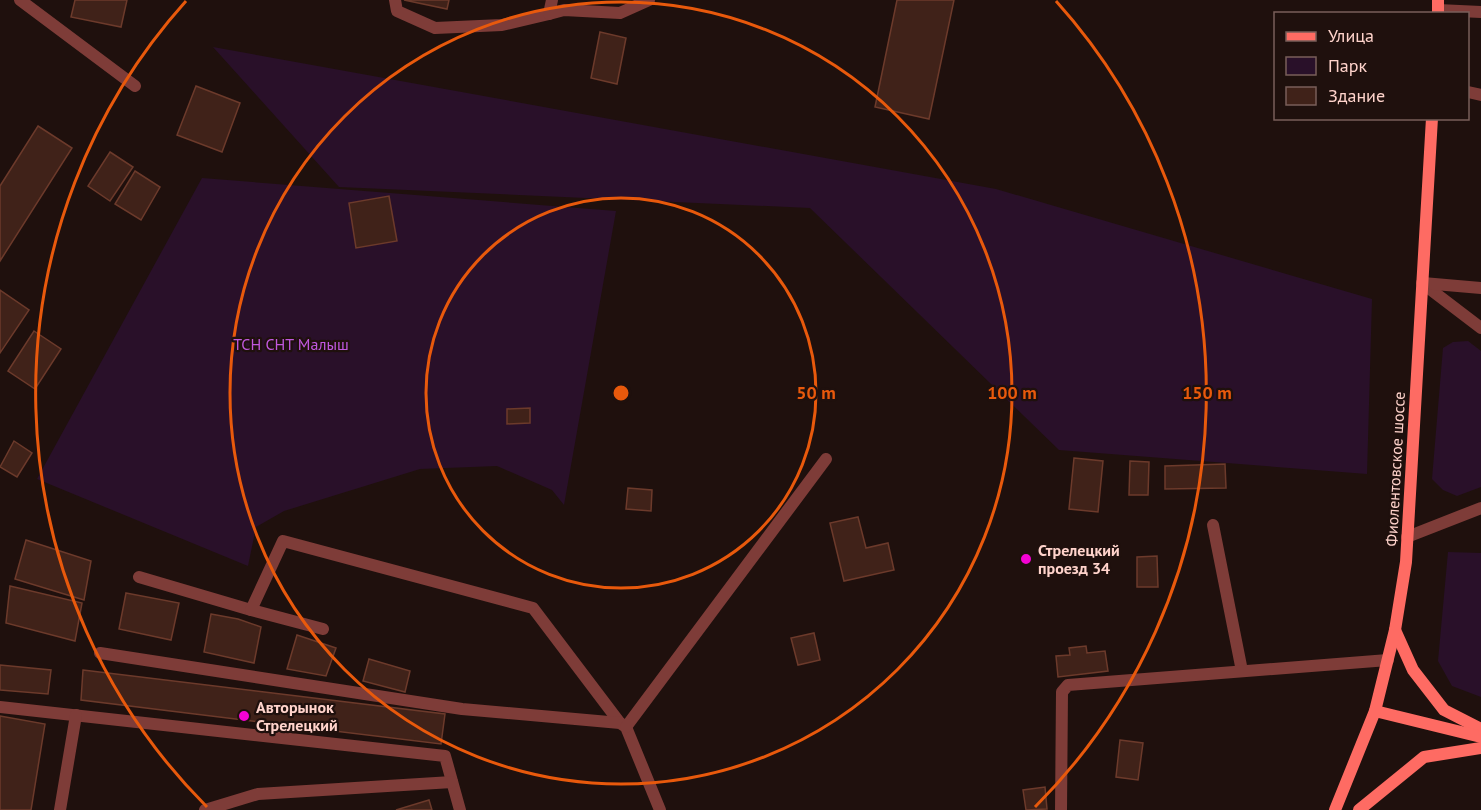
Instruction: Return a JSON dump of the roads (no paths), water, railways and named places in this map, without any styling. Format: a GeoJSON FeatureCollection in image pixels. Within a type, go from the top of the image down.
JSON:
{"type":"FeatureCollection","features":[{"type":"Feature","properties":{"kind":"main road","name":"Фиолентовское шоссе"},"geometry":{"type":"LineString","coordinates":[[1335,810],[1375,711],[1395,630],[1407,537],[1432,120]]}},
{"type":"Feature","properties":{"kind":"main road"},"geometry":{"type":"LineString","coordinates":[[1395,630],[1413,670],[1444,710],[1481,729]]}},
{"type":"Feature","properties":{"kind":"main road"},"geometry":{"type":"LineString","coordinates":[[1375,711],[1481,736]]}},
{"type":"Feature","properties":{"kind":"main road"},"geometry":{"type":"LineString","coordinates":[[1359,810],[1424,757],[1481,748]]}},
{"type":"Feature","properties":{"kind":"street"},"geometry":{"type":"LineString","coordinates":[[20,0],[135,86]]}},
{"type":"Feature","properties":{"kind":"street"},"geometry":{"type":"LineString","coordinates":[[395,0],[397,11],[435,28],[502,25],[564,10],[620,13],[649,0]]}},
{"type":"Feature","properties":{"kind":"street"},"geometry":{"type":"LineString","coordinates":[[549,14],[552,0]]}},
{"type":"Feature","properties":{"kind":"street"},"geometry":{"type":"LineString","coordinates":[[1438,8],[1481,12]]}},
{"type":"Feature","properties":{"kind":"street"},"geometry":{"type":"LineString","coordinates":[[1422,283],[1481,288]]}},
{"type":"Feature","properties":{"kind":"street"},"geometry":{"type":"LineString","coordinates":[[1422,283],[1481,328]]}},
{"type":"Feature","properties":{"kind":"street"},"geometry":{"type":"LineString","coordinates":[[623,725],[826,459]]}},
{"type":"Feature","properties":{"kind":"street"},"geometry":{"type":"LineString","coordinates":[[1407,537],[1481,508]]}},
{"type":"Feature","properties":{"kind":"street"},"geometry":{"type":"LineString","coordinates":[[1213,525],[1242,671]]}},
{"type":"Feature","properties":{"kind":"street"},"geometry":{"type":"LineString","coordinates":[[251,610],[284,541],[533,608],[623,725],[660,810]]}},
{"type":"Feature","properties":{"kind":"street"},"geometry":{"type":"LineString","coordinates":[[139,578],[323,629]]}},
{"type":"Feature","properties":{"kind":"street"},"geometry":{"type":"LineString","coordinates":[[100,653],[462,709],[623,725]]}},
{"type":"Feature","properties":{"kind":"street"},"geometry":{"type":"LineString","coordinates":[[1061,810],[1062,692],[1068,684],[1388,660]]}},
{"type":"Feature","properties":{"kind":"street"},"geometry":{"type":"LineString","coordinates":[[0,707],[445,756],[460,810]]}},
{"type":"Feature","properties":{"kind":"street"},"geometry":{"type":"LineString","coordinates":[[60,810],[76,715]]}},
{"type":"Feature","properties":{"kind":"street"},"geometry":{"type":"LineString","coordinates":[[205,810],[258,794],[452,782]]}},
{"type":"Feature","properties":{"kind":"place","name":"Стрелецкий проезд 34"},"geometry":{"type":"Point","coordinates":[1026,559]}},
{"type":"Feature","properties":{"kind":"place","name":"Авторынок Стрелецкий"},"geometry":{"type":"Point","coordinates":[244,716]}},
{"type":"Feature","properties":{"kind":"park label","name":"ТСН СНТ Малыш"},"geometry":{"type":"Point","coordinates":[291,344]}}]}
